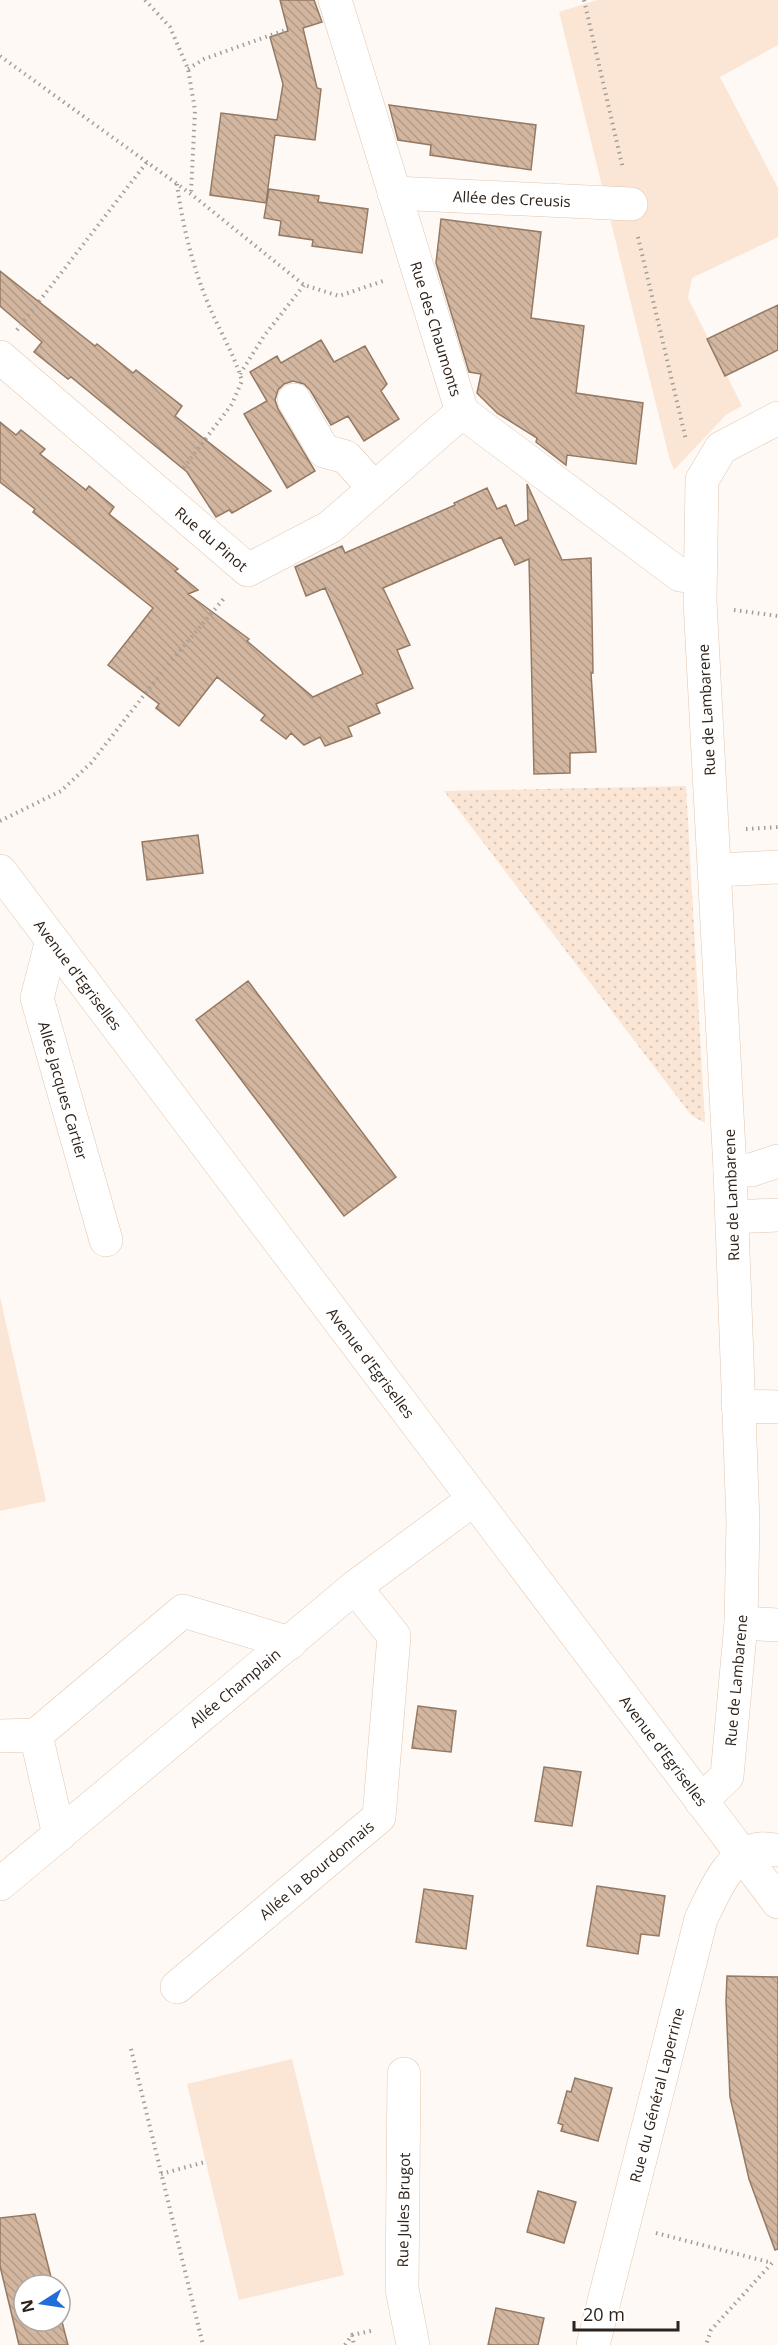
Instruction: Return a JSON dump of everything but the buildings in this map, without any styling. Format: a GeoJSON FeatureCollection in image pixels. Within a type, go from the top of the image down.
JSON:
{"type":"FeatureCollection","features":[{"type":"Feature","properties":{"kind":"street","name":"Rue des Chaumonts"},"geometry":{"type":"LineString","coordinates":[[335,0],[462,412],[700,589]]}},
{"type":"Feature","properties":{"kind":"street","name":"Allée des Creusis"},"geometry":{"type":"LineString","coordinates":[[394,194],[631,204]]}},
{"type":"Feature","properties":{"kind":"street","name":"Rue du Pinot"},"geometry":{"type":"LineString","coordinates":[[7,346],[162,496],[248,570],[330,527],[462,412]]}},
{"type":"Feature","properties":{"kind":"street"},"geometry":{"type":"LineString","coordinates":[[294,400],[324,451],[346,458],[374,488]]}},
{"type":"Feature","properties":{"kind":"street","name":"Rue de Lambarene"},"geometry":{"type":"LineString","coordinates":[[701,1801],[727,1776],[741,1623],[743,1522],[730,1170],[700,589],[702,480],[721,448],[778,418]]}},
{"type":"Feature","properties":{"kind":"street"},"geometry":{"type":"LineString","coordinates":[[715,870],[778,867]]}},
{"type":"Feature","properties":{"kind":"street","name":"Avenue d'Egriselles"},"geometry":{"type":"LineString","coordinates":[[0,871],[778,1902]]}},
{"type":"Feature","properties":{"kind":"street","name":"Allée Jacques Cartier"},"geometry":{"type":"LineString","coordinates":[[52,940],[37,998],[106,1240]]}},
{"type":"Feature","properties":{"kind":"street"},"geometry":{"type":"LineString","coordinates":[[730,1170],[751,1170],[778,1161]]}},
{"type":"Feature","properties":{"kind":"street"},"geometry":{"type":"LineString","coordinates":[[732,1217],[778,1215]]}},
{"type":"Feature","properties":{"kind":"street"},"geometry":{"type":"LineString","coordinates":[[738,1406],[778,1407]]}},
{"type":"Feature","properties":{"kind":"street","name":"Allée Champlain"},"geometry":{"type":"LineString","coordinates":[[0,1884],[355,1587],[474,1499]]}},
{"type":"Feature","properties":{"kind":"street","name":"Allée la Bourdonnais"},"geometry":{"type":"LineString","coordinates":[[177,1987],[379,1817],[394,1636],[355,1587]]}},
{"type":"Feature","properties":{"kind":"street"},"geometry":{"type":"LineString","coordinates":[[0,1736],[36,1735],[183,1611],[290,1643]]}},
{"type":"Feature","properties":{"kind":"street"},"geometry":{"type":"LineString","coordinates":[[741,1623],[778,1625]]}},
{"type":"Feature","properties":{"kind":"street"},"geometry":{"type":"LineString","coordinates":[[36,1735],[59,1835]]}},
{"type":"Feature","properties":{"kind":"street"},"geometry":{"type":"LineString","coordinates":[[743,1856],[759,1849],[778,1850]]}},
{"type":"Feature","properties":{"kind":"street","name":"Rue du Général Laperrine"},"geometry":{"type":"LineString","coordinates":[[593,2345],[701,1919],[729,1869],[743,1856]]}},
{"type":"Feature","properties":{"kind":"street","name":"Rue Jules Brugot"},"geometry":{"type":"LineString","coordinates":[[404,2074],[402,2289],[412,2345]]}},
{"type":"Feature","properties":{"kind":"path"},"geometry":{"type":"LineString","coordinates":[[145,0],[170,27],[188,69],[195,110],[191,194]]}},
{"type":"Feature","properties":{"kind":"path"},"geometry":{"type":"LineString","coordinates":[[188,69],[204,59],[288,29]]}},
{"type":"Feature","properties":{"kind":"path"},"geometry":{"type":"LineString","coordinates":[[0,56],[177,183],[304,285],[339,296],[384,281],[415,260]]}},
{"type":"Feature","properties":{"kind":"path"},"geometry":{"type":"LineString","coordinates":[[7,346],[147,162]]}},
{"type":"Feature","properties":{"kind":"path"},"geometry":{"type":"LineString","coordinates":[[162,496],[232,404],[242,381],[205,296],[181,221],[177,183]]}},
{"type":"Feature","properties":{"kind":"path"},"geometry":{"type":"LineString","coordinates":[[240,374],[264,336],[304,285]]}},
{"type":"Feature","properties":{"kind":"path"},"geometry":{"type":"LineString","coordinates":[[0,821],[61,791],[92,763],[166,667],[248,570]]}},
{"type":"Feature","properties":{"kind":"path"},"geometry":{"type":"LineString","coordinates":[[700,589],[735,610],[778,616]]}},
{"type":"Feature","properties":{"kind":"path"},"geometry":{"type":"LineString","coordinates":[[131,2049],[203,2345]]}},
{"type":"Feature","properties":{"kind":"path"},"geometry":{"type":"LineString","coordinates":[[161,2174],[206,2162]]}},
{"type":"Feature","properties":{"kind":"path"},"geometry":{"type":"LineString","coordinates":[[624,2225],[772,2263],[711,2330],[706,2345]]}},
{"type":"Feature","properties":{"kind":"path"},"geometry":{"type":"LineString","coordinates":[[352,2335],[354,2345]]}},
{"type":"Feature","properties":{"kind":"shaded area"},"geometry":{"type":"Polygon","coordinates":[[[597,0],[778,0],[778,45],[720,77],[778,188],[778,237],[692,278],[688,298],[742,406],[727,414],[674,470],[559,12],[597,0]]]}},
{"type":"Feature","properties":{"kind":"shaded area"},"geometry":{"type":"Polygon","coordinates":[[[686,786],[705,1123],[691,1115],[444,791],[686,786]]]}},
{"type":"Feature","properties":{"kind":"shaded area"},"geometry":{"type":"Polygon","coordinates":[[[0,1297],[46,1501],[0,1511],[0,1297]]]}},
{"type":"Feature","properties":{"kind":"shaded area"},"geometry":{"type":"Polygon","coordinates":[[[292,2059],[344,2275],[239,2300],[187,2084],[292,2059]]]}}]}
